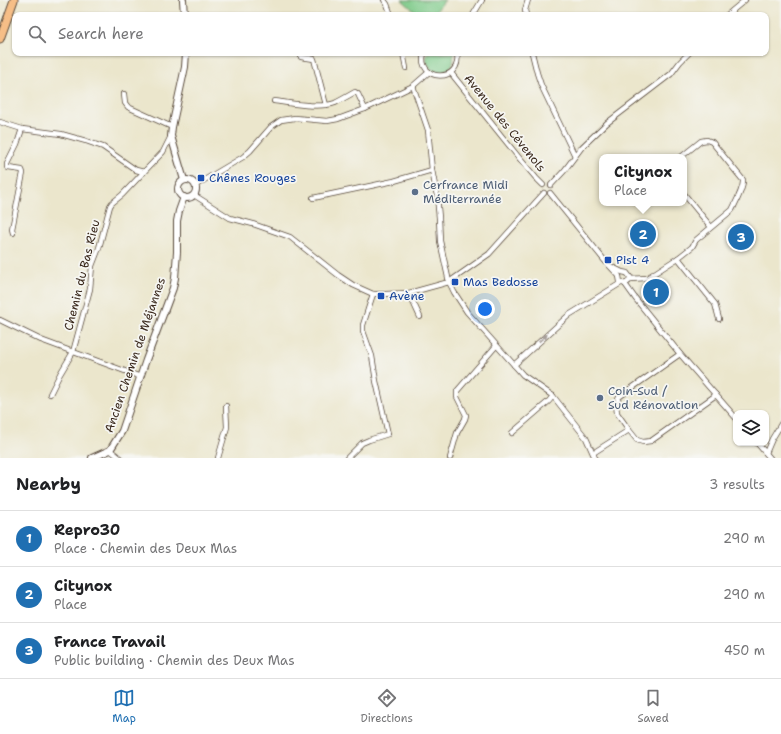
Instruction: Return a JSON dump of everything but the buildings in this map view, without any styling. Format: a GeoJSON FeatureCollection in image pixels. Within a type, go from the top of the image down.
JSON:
{"type":"FeatureCollection","features":[{"type":"Feature","properties":{"kind":"main road"},"geometry":{"type":"LineString","coordinates":[[0,39],[14,0]]}},
{"type":"Feature","properties":{"kind":"street"},"geometry":{"type":"LineString","coordinates":[[183,0],[184,12]]}},
{"type":"Feature","properties":{"kind":"street"},"geometry":{"type":"LineString","coordinates":[[384,0],[390,12]]}},
{"type":"Feature","properties":{"kind":"street"},"geometry":{"type":"LineString","coordinates":[[475,12],[482,0]]}},
{"type":"Feature","properties":{"kind":"street"},"geometry":{"type":"LineString","coordinates":[[525,12],[528,0]]}},
{"type":"Feature","properties":{"kind":"street"},"geometry":{"type":"LineString","coordinates":[[731,12],[746,0]]}},
{"type":"Feature","properties":{"kind":"street"},"geometry":{"type":"LineString","coordinates":[[184,180],[171,136],[185,68],[186,56]]}},
{"type":"Feature","properties":{"kind":"street"},"geometry":{"type":"LineString","coordinates":[[404,56],[406,68]]}},
{"type":"Feature","properties":{"kind":"street"},"geometry":{"type":"LineString","coordinates":[[423,56],[425,68],[434,75],[440,76],[451,73],[456,66],[458,56]]}},
{"type":"Feature","properties":{"kind":"street"},"geometry":{"type":"LineString","coordinates":[[533,56],[541,85],[575,156]]}},
{"type":"Feature","properties":{"kind":"street"},"geometry":{"type":"LineString","coordinates":[[194,195],[230,218],[253,224],[290,237],[338,275],[353,285],[373,294],[408,293],[449,282],[489,254],[552,188],[551,185],[564,171],[582,147],[607,123],[671,74],[686,56]]}},
{"type":"Feature","properties":{"kind":"street"},"geometry":{"type":"LineString","coordinates":[[301,57],[314,59],[326,105]]}},
{"type":"Feature","properties":{"kind":"street"},"geometry":{"type":"LineString","coordinates":[[196,185],[243,157],[271,127],[281,120],[295,118],[327,121],[338,119],[413,86],[429,72]]}},
{"type":"Feature","properties":{"kind":"street","name":"Avenue des Cévenols"},"geometry":{"type":"LineString","coordinates":[[451,73],[520,159],[543,185]]}},
{"type":"Feature","properties":{"kind":"street"},"geometry":{"type":"LineString","coordinates":[[413,86],[428,130],[432,170],[437,196],[440,241],[449,282],[467,312],[496,346],[523,375],[553,396],[586,438],[595,458]]}},
{"type":"Feature","properties":{"kind":"street"},"geometry":{"type":"LineString","coordinates":[[274,101],[309,105],[326,105],[334,103],[354,92],[358,94],[365,108]]}},
{"type":"Feature","properties":{"kind":"street"},"geometry":{"type":"LineString","coordinates":[[124,94],[125,103],[128,107],[172,127]]}},
{"type":"Feature","properties":{"kind":"street"},"geometry":{"type":"LineString","coordinates":[[0,122],[22,128],[61,134],[90,142],[108,150],[136,170],[144,172]]}},
{"type":"Feature","properties":{"kind":"street"},"geometry":{"type":"LineString","coordinates":[[13,233],[12,229],[24,173],[20,169],[8,168],[7,164],[17,144],[22,128]]}},
{"type":"Feature","properties":{"kind":"street","name":"Chemin du Bas Rieu"},"geometry":{"type":"LineString","coordinates":[[50,394],[73,352],[89,297],[92,266],[99,248],[110,206],[163,152],[171,136]]}},
{"type":"Feature","properties":{"kind":"street"},"geometry":{"type":"LineString","coordinates":[[514,365],[569,315],[627,281],[647,278],[692,247],[696,240],[732,210],[743,184],[743,180],[712,142],[707,140],[701,141],[686,154]]}},
{"type":"Feature","properties":{"kind":"street"},"geometry":{"type":"LineString","coordinates":[[313,198],[394,181],[432,170]]}},
{"type":"Feature","properties":{"kind":"street"},"geometry":{"type":"LineString","coordinates":[[189,179],[196,185],[194,195],[189,198],[184,198],[179,193],[179,184],[184,180],[189,179]]}},
{"type":"Feature","properties":{"kind":"street"},"geometry":{"type":"LineString","coordinates":[[551,185],[548,183],[543,185],[542,188],[610,266],[620,274],[627,273],[627,281],[635,298],[680,354],[733,415]]}},
{"type":"Feature","properties":{"kind":"street","name":"Ancien Chemin de Méjannes"},"geometry":{"type":"LineString","coordinates":[[92,458],[110,450],[122,431],[146,360],[173,288],[177,252],[177,221],[184,198]]}},
{"type":"Feature","properties":{"kind":"street"},"geometry":{"type":"LineString","coordinates":[[687,198],[711,227]]}},
{"type":"Feature","properties":{"kind":"street"},"geometry":{"type":"LineString","coordinates":[[678,258],[715,304],[719,319]]}},
{"type":"Feature","properties":{"kind":"street"},"geometry":{"type":"LineString","coordinates":[[620,274],[619,280],[627,281]]}},
{"type":"Feature","properties":{"kind":"street"},"geometry":{"type":"LineString","coordinates":[[408,293],[420,317]]}},
{"type":"Feature","properties":{"kind":"street"},"geometry":{"type":"LineString","coordinates":[[347,458],[362,443],[388,434],[372,356],[363,331],[363,325],[373,294]]}},
{"type":"Feature","properties":{"kind":"street"},"geometry":{"type":"LineString","coordinates":[[0,320],[41,340],[141,377]]}},
{"type":"Feature","properties":{"kind":"street"},"geometry":{"type":"LineString","coordinates":[[450,458],[457,433],[466,415],[457,397],[457,391],[496,346]]}},
{"type":"Feature","properties":{"kind":"street"},"geometry":{"type":"LineString","coordinates":[[680,354],[619,397],[616,405],[617,413],[637,440],[644,442],[651,441],[716,395]]}},
{"type":"Feature","properties":{"kind":"street"},"geometry":{"type":"LineString","coordinates":[[512,433],[553,396]]}},
{"type":"Feature","properties":{"kind":"street"},"geometry":{"type":"LineString","coordinates":[[218,458],[227,427],[226,406]]}},
{"type":"Feature","properties":{"kind":"street"},"geometry":{"type":"LineString","coordinates":[[766,453],[781,424]]}},
{"type":"Feature","properties":{"kind":"street"},"geometry":{"type":"LineString","coordinates":[[593,453],[629,430]]}},
{"type":"Feature","properties":{"kind":"street"},"geometry":{"type":"LineString","coordinates":[[760,446],[770,458]]}},
{"type":"Feature","properties":{"kind":"street"},"geometry":{"type":"LineString","coordinates":[[110,450],[120,458]]}},
{"type":"Feature","properties":{"kind":"green space"},"geometry":{"type":"Polygon","coordinates":[[[402,0],[445,0],[435,12],[416,12],[402,0]]]}},
{"type":"Feature","properties":{"kind":"green space"},"geometry":{"type":"Polygon","coordinates":[[[427,56],[453,56],[451,67],[446,71],[434,71],[429,67],[427,56]]]}},
{"type":"Feature","properties":{"kind":"place","name":"Chênes Rouges"},"geometry":{"type":"Point","coordinates":[201,178]}},
{"type":"Feature","properties":{"kind":"place","name":"Cerfrance Midi Méditerranée"},"geometry":{"type":"Point","coordinates":[415,192]}},
{"type":"Feature","properties":{"kind":"place","name":"Citynox"},"geometry":{"type":"Point","coordinates":[643,234]}},
{"type":"Feature","properties":{"kind":"place","name":"France Travail"},"geometry":{"type":"Point","coordinates":[741,237]}},
{"type":"Feature","properties":{"kind":"place","name":"Pist 4"},"geometry":{"type":"Point","coordinates":[608,260]}},
{"type":"Feature","properties":{"kind":"place","name":"Mas Bedosse"},"geometry":{"type":"Point","coordinates":[455,282]}},
{"type":"Feature","properties":{"kind":"place","name":"Repro30"},"geometry":{"type":"Point","coordinates":[656,292]}},
{"type":"Feature","properties":{"kind":"place","name":"Avène"},"geometry":{"type":"Point","coordinates":[381,296]}},
{"type":"Feature","properties":{"kind":"place","name":"Coin-Sud / Sud Rénovation"},"geometry":{"type":"Point","coordinates":[600,398]}}]}
